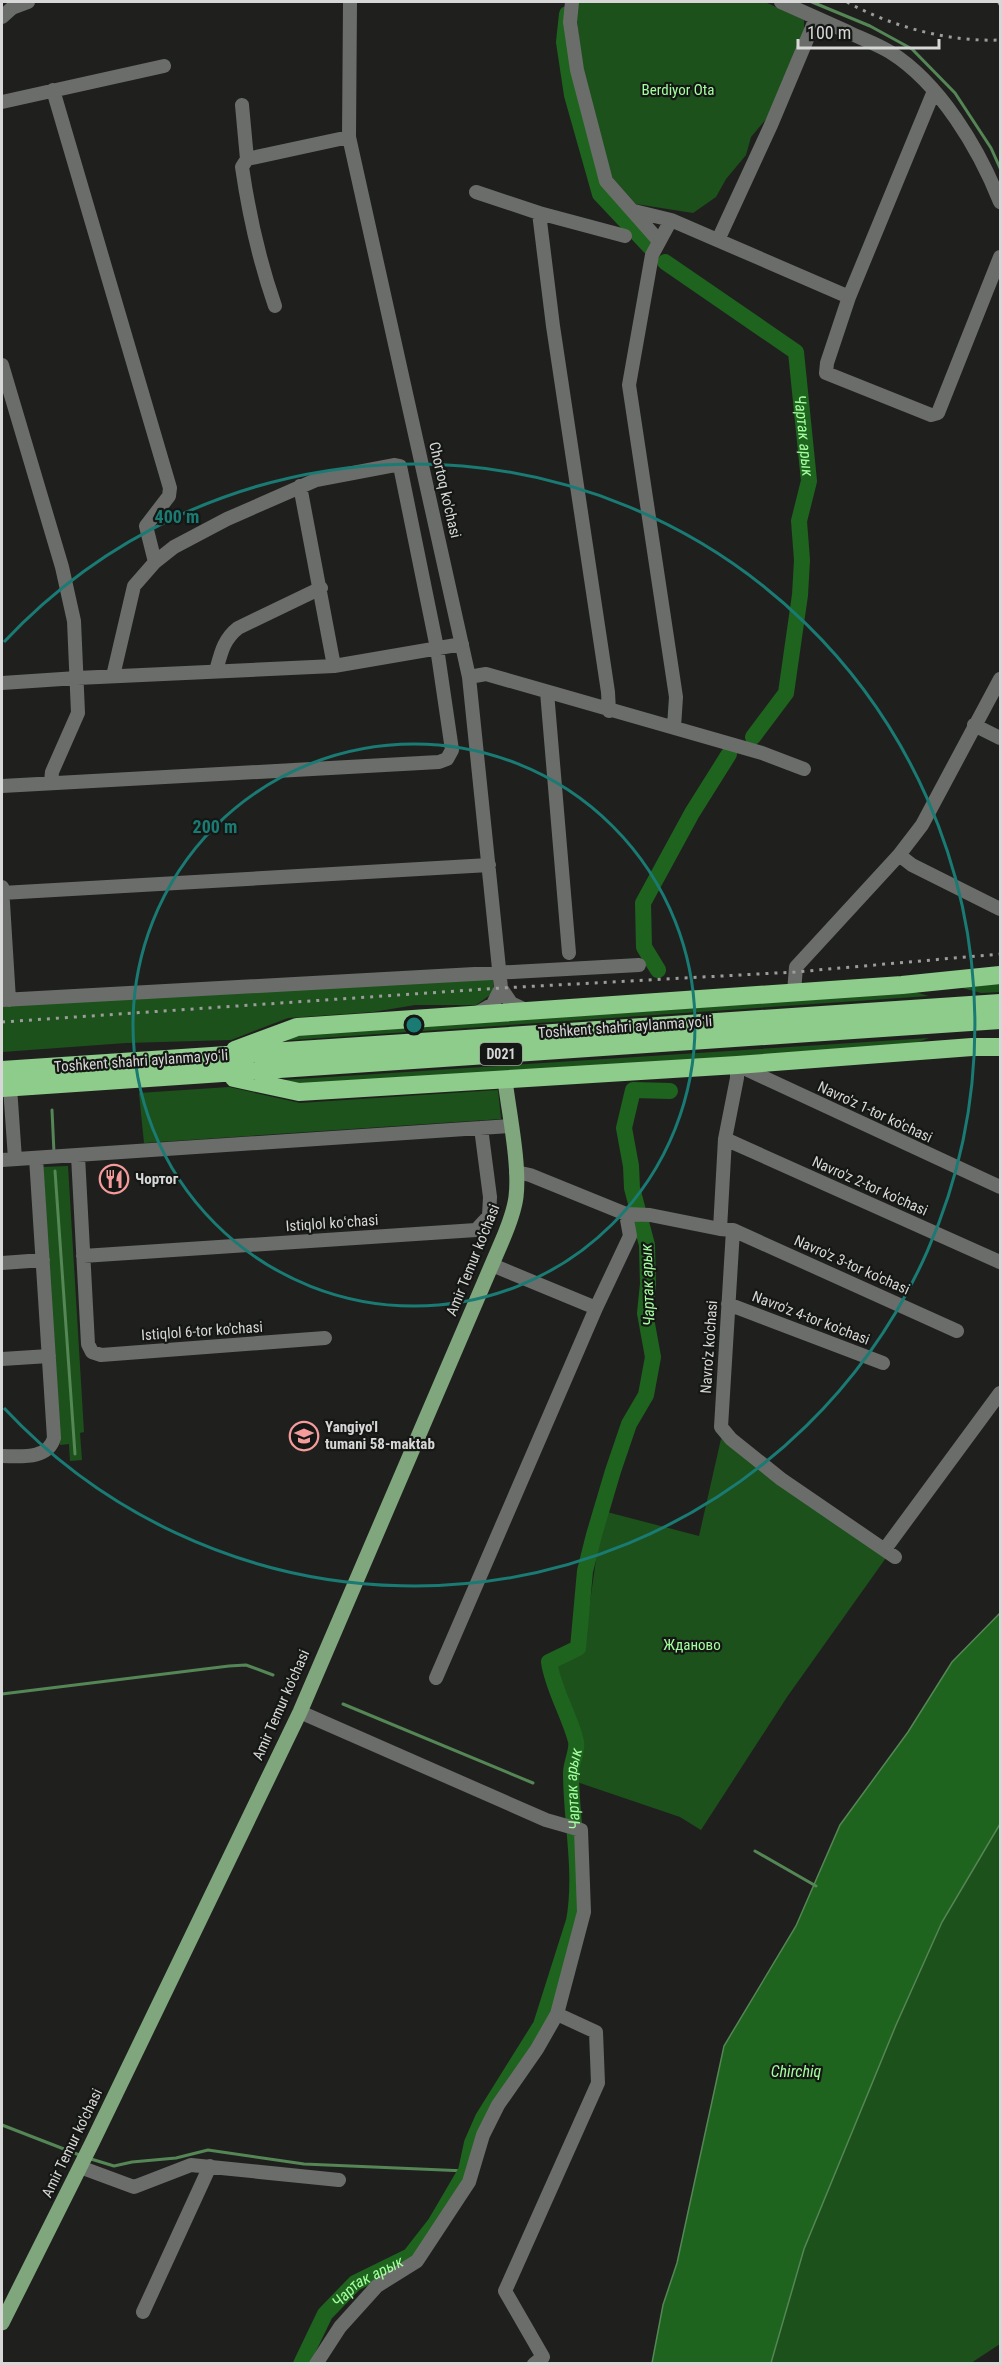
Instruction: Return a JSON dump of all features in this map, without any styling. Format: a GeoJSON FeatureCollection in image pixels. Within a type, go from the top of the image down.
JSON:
{"type":"FeatureCollection","features":[{"type":"Feature","properties":{"kind":"highway"},"geometry":{"type":"LineString","coordinates":[[216,1065],[297,1026],[794,992],[1000,975]]}},
{"type":"Feature","properties":{"kind":"highway"},"geometry":{"type":"LineString","coordinates":[[902,984],[1000,1003]]}},
{"type":"Feature","properties":{"kind":"highway","name":"Toshkent shahri aylanma yoʻli"},"geometry":{"type":"LineString","coordinates":[[216,1065],[1000,1003]]}},
{"type":"Feature","properties":{"kind":"highway"},"geometry":{"type":"LineString","coordinates":[[906,1053],[1000,1021]]}},
{"type":"Feature","properties":{"kind":"highway","name":"Toshkent shahri aylanma yoʻli"},"geometry":{"type":"LineString","coordinates":[[5,1079],[1000,1021]]}},
{"type":"Feature","properties":{"kind":"highway"},"geometry":{"type":"LineString","coordinates":[[216,1065],[299,1092],[1000,1047]]}},
{"type":"Feature","properties":{"kind":"main road","name":"Amir Temur ko'chasi"},"geometry":{"type":"LineString","coordinates":[[2,2323],[84,2160],[300,1712],[492,1265],[514,1208],[516,1172],[505,1080]]}},
{"type":"Feature","properties":{"kind":"street"},"geometry":{"type":"LineString","coordinates":[[2,17],[12,8],[28,2]]}},
{"type":"Feature","properties":{"kind":"street","name":"Chortoq ko'chasi"},"geometry":{"type":"LineString","coordinates":[[350,2],[349,138],[469,677],[501,988]]}},
{"type":"Feature","properties":{"kind":"street"},"geometry":{"type":"LineString","coordinates":[[572,2],[570,22],[577,70],[606,182],[659,241]]}},
{"type":"Feature","properties":{"kind":"street"},"geometry":{"type":"LineString","coordinates":[[781,2],[891,52],[904,61],[934,91],[986,166],[1000,202]]}},
{"type":"Feature","properties":{"kind":"street"},"geometry":{"type":"LineString","coordinates":[[718,240],[771,125],[816,18]]}},
{"type":"Feature","properties":{"kind":"street"},"geometry":{"type":"LineString","coordinates":[[2,102],[165,66]]}},
{"type":"Feature","properties":{"kind":"street"},"geometry":{"type":"LineString","coordinates":[[53,90],[170,488],[170,496],[146,526],[155,562]]}},
{"type":"Feature","properties":{"kind":"street"},"geometry":{"type":"LineString","coordinates":[[934,91],[849,297],[826,363],[826,373],[934,415],[940,410],[1000,257]]}},
{"type":"Feature","properties":{"kind":"street"},"geometry":{"type":"LineString","coordinates":[[242,105],[248,159]]}},
{"type":"Feature","properties":{"kind":"street"},"geometry":{"type":"LineString","coordinates":[[275,306],[260,262],[249,216],[242,167],[248,159],[349,138]]}},
{"type":"Feature","properties":{"kind":"street"},"geometry":{"type":"LineString","coordinates":[[476,192],[539,213],[625,236]]}},
{"type":"Feature","properties":{"kind":"street"},"geometry":{"type":"LineString","coordinates":[[634,212],[671,220],[849,297]]}},
{"type":"Feature","properties":{"kind":"street"},"geometry":{"type":"LineString","coordinates":[[539,213],[553,326],[609,711]]}},
{"type":"Feature","properties":{"kind":"street"},"geometry":{"type":"LineString","coordinates":[[671,220],[652,255],[629,385],[676,697],[674,727]]}},
{"type":"Feature","properties":{"kind":"street"},"geometry":{"type":"LineString","coordinates":[[2,364],[69,594],[74,621],[78,713],[52,772],[51,782]]}},
{"type":"Feature","properties":{"kind":"street"},"geometry":{"type":"LineString","coordinates":[[2,786],[441,762],[449,757],[452,750],[437,648],[400,466],[327,478],[300,486],[174,547],[155,562],[134,586],[113,676]]}},
{"type":"Feature","properties":{"kind":"street"},"geometry":{"type":"LineString","coordinates":[[300,486],[334,666]]}},
{"type":"Feature","properties":{"kind":"street"},"geometry":{"type":"LineString","coordinates":[[216,671],[224,642],[229,635],[238,628],[321,588]]}},
{"type":"Feature","properties":{"kind":"street"},"geometry":{"type":"LineString","coordinates":[[2,683],[334,666],[462,644]]}},
{"type":"Feature","properties":{"kind":"street"},"geometry":{"type":"LineString","coordinates":[[469,677],[486,674],[762,753],[804,770]]}},
{"type":"Feature","properties":{"kind":"street"},"geometry":{"type":"LineString","coordinates":[[794,992],[796,967],[899,855],[922,825],[1000,679]]}},
{"type":"Feature","properties":{"kind":"street"},"geometry":{"type":"LineString","coordinates":[[547,692],[569,953]]}},
{"type":"Feature","properties":{"kind":"street"},"geometry":{"type":"LineString","coordinates":[[974,725],[1000,738]]}},
{"type":"Feature","properties":{"kind":"street"},"geometry":{"type":"LineString","coordinates":[[899,855],[912,866],[1000,909]]}},
{"type":"Feature","properties":{"kind":"street"},"geometry":{"type":"LineString","coordinates":[[2,893],[489,865]]}},
{"type":"Feature","properties":{"kind":"street"},"geometry":{"type":"LineString","coordinates":[[2,887],[5,1000],[639,965]]}},
{"type":"Feature","properties":{"kind":"street"},"geometry":{"type":"LineString","coordinates":[[473,1014],[489,1008],[501,988],[515,1006],[531,1010]]}},
{"type":"Feature","properties":{"kind":"street","name":"Navro'z ko'chasi"},"geometry":{"type":"LineString","coordinates":[[737,1065],[737,1078],[725,1139],[728,1304],[721,1415],[721,1427],[724,1432],[781,1479],[890,1553],[1000,1393]]}},
{"type":"Feature","properties":{"kind":"street","name":"Navro'z 1-tor ko'chasi"},"geometry":{"type":"LineString","coordinates":[[737,1065],[1000,1187]]}},
{"type":"Feature","properties":{"kind":"street"},"geometry":{"type":"LineString","coordinates":[[5,1079],[8,1160],[511,1126]]}},
{"type":"Feature","properties":{"kind":"street","name":"Istiqlol koʻchasi"},"geometry":{"type":"LineString","coordinates":[[84,1256],[476,1230],[489,1216],[490,1197],[481,1128]]}},
{"type":"Feature","properties":{"kind":"street","name":"Navro'z 2-tor ko'chasi"},"geometry":{"type":"LineString","coordinates":[[725,1139],[1000,1262]]}},
{"type":"Feature","properties":{"kind":"street"},"geometry":{"type":"LineString","coordinates":[[78,1156],[84,1256]]}},
{"type":"Feature","properties":{"kind":"street"},"geometry":{"type":"LineString","coordinates":[[2,1456],[40,1454],[47,1451],[53,1443],[55,1434],[36,1158]]}},
{"type":"Feature","properties":{"kind":"street"},"geometry":{"type":"LineString","coordinates":[[436,1678],[596,1308],[630,1236],[629,1215],[530,1174],[516,1172]]}},
{"type":"Feature","properties":{"kind":"street","name":"Navro'z 3-tor ko'chasi"},"geometry":{"type":"LineString","coordinates":[[629,1215],[650,1215],[727,1229],[957,1331]]}},
{"type":"Feature","properties":{"kind":"street","name":"Istiqlol 6-tor ko'chasi"},"geometry":{"type":"LineString","coordinates":[[84,1256],[87,1344],[92,1352],[101,1355],[325,1338]]}},
{"type":"Feature","properties":{"kind":"street"},"geometry":{"type":"LineString","coordinates":[[2,1263],[43,1260]]}},
{"type":"Feature","properties":{"kind":"street"},"geometry":{"type":"LineString","coordinates":[[492,1265],[596,1308]]}},
{"type":"Feature","properties":{"kind":"street","name":"Navro'z 4-tor ko'chasi"},"geometry":{"type":"LineString","coordinates":[[728,1304],[883,1363]]}},
{"type":"Feature","properties":{"kind":"street"},"geometry":{"type":"LineString","coordinates":[[2,1359],[49,1356]]}},
{"type":"Feature","properties":{"kind":"street"},"geometry":{"type":"LineString","coordinates":[[300,1712],[546,1820],[581,1830],[584,1912],[557,2014],[546,2036],[498,2105],[483,2135],[469,2182],[417,2262],[377,2286],[340,2327],[316,2364]]}},
{"type":"Feature","properties":{"kind":"street"},"geometry":{"type":"LineString","coordinates":[[534,2364],[543,2357],[505,2291],[598,2083],[596,2032],[557,2014]]}},
{"type":"Feature","properties":{"kind":"street"},"geometry":{"type":"LineString","coordinates":[[84,2160],[134,2187],[191,2165],[339,2180]]}},
{"type":"Feature","properties":{"kind":"street"},"geometry":{"type":"LineString","coordinates":[[143,2312],[210,2166]]}},
{"type":"Feature","properties":{"kind":"green space","name":"Berdiyor Ota"},"geometry":{"type":"Polygon","coordinates":[[[575,2],[765,2],[804,20],[804,33],[767,118],[751,137],[746,155],[726,179],[716,197],[693,213],[636,204],[609,174],[583,74],[575,2]]]}},
{"type":"Feature","properties":{"kind":"green space"},"geometry":{"type":"Polygon","coordinates":[[[493,977],[493,991],[476,1005],[415,1005],[373,1012],[288,1018],[231,1040],[126,1043],[2,1052],[2,1004],[493,977]]]}},
{"type":"Feature","properties":{"kind":"green space"},"geometry":{"type":"Polygon","coordinates":[[[1000,980],[1000,992],[981,993],[955,986],[1000,980]]]}},
{"type":"Feature","properties":{"kind":"green space"},"geometry":{"type":"Polygon","coordinates":[[[911,991],[929,996],[277,1041],[299,1031],[911,991]]]}},
{"type":"Feature","properties":{"kind":"green space"},"geometry":{"type":"Polygon","coordinates":[[[929,1038],[906,1047],[299,1086],[283,1080],[929,1038]]]}},
{"type":"Feature","properties":{"kind":"green space"},"geometry":{"type":"Polygon","coordinates":[[[229,1087],[300,1103],[498,1090],[501,1119],[144,1143],[139,1093],[229,1087]]]}},
{"type":"Feature","properties":{"kind":"green space"},"geometry":{"type":"Polygon","coordinates":[[[68,1166],[84,1432],[80,1433],[82,1460],[70,1461],[69,1444],[60,1445],[43,1167],[68,1166]]]}},
{"type":"Feature","properties":{"kind":"green space","name":"Жданово"},"geometry":{"type":"Polygon","coordinates":[[[721,1439],[888,1555],[787,1697],[701,1830],[680,1817],[577,1782],[577,1762],[584,1740],[555,1671],[556,1663],[583,1651],[603,1511],[699,1536],[721,1439]]]}},
{"type":"Feature","properties":{"kind":"green space"},"geometry":{"type":"Polygon","coordinates":[[[1000,1824],[1000,2344],[971,2363],[771,2364],[804,2249],[896,2025],[942,1922],[1000,1824]]]}},
{"type":"Feature","properties":{"kind":"water","name":"Chirchiq"},"geometry":{"type":"Polygon","coordinates":[[[1000,1613],[1000,1824],[942,1922],[896,2025],[804,2249],[771,2363],[652,2363],[663,2305],[677,2263],[724,2046],[796,1926],[840,1825],[908,1732],[952,1662],[1000,1613]]]}},
{"type":"Feature","properties":{"kind":"waterway"},"geometry":{"type":"LineString","coordinates":[[812,2],[870,26],[912,49],[955,93],[991,148],[1000,168]]}},
{"type":"Feature","properties":{"kind":"waterway","name":"Чартак арык"},"geometry":{"type":"LineString","coordinates":[[567,14],[564,42],[572,95],[600,194],[650,247]]}},
{"type":"Feature","properties":{"kind":"waterway","name":"Чартак арык"},"geometry":{"type":"LineString","coordinates":[[665,262],[796,352],[809,481],[799,521],[802,560],[800,595],[786,693],[753,737]]}},
{"type":"Feature","properties":{"kind":"waterway","name":"Чартак арык"},"geometry":{"type":"LineString","coordinates":[[658,970],[644,947],[643,903],[692,813],[729,754]]}},
{"type":"Feature","properties":{"kind":"waterway","name":"Чартак арык"},"geometry":{"type":"LineString","coordinates":[[301,2364],[325,2314],[355,2283],[410,2256],[435,2224],[466,2171],[472,2143],[483,2118],[541,2025],[574,1921],[577,1866],[571,1773],[576,1741],[549,1662],[578,1648],[585,1571],[594,1535],[629,1424],[646,1395],[653,1357],[645,1313],[648,1284],[647,1245],[632,1188],[631,1166],[624,1128],[633,1090],[670,1091]]}},
{"type":"Feature","properties":{"kind":"waterway"},"geometry":{"type":"LineString","coordinates":[[52,1110],[54,1153]]}},
{"type":"Feature","properties":{"kind":"waterway"},"geometry":{"type":"LineString","coordinates":[[55,1171],[75,1454]]}},
{"type":"Feature","properties":{"kind":"waterway"},"geometry":{"type":"LineString","coordinates":[[2,1694],[229,1666],[246,1665],[273,1675]]}},
{"type":"Feature","properties":{"kind":"waterway"},"geometry":{"type":"LineString","coordinates":[[343,1704],[533,1783]]}},
{"type":"Feature","properties":{"kind":"waterway"},"geometry":{"type":"LineString","coordinates":[[755,1851],[816,1886]]}},
{"type":"Feature","properties":{"kind":"waterway"},"geometry":{"type":"LineString","coordinates":[[2,2125],[82,2156]]}},
{"type":"Feature","properties":{"kind":"waterway"},"geometry":{"type":"LineString","coordinates":[[91,2159],[114,2166],[176,2158],[208,2150],[304,2164],[466,2171]]}},
{"type":"Feature","properties":{"kind":"railway"},"geometry":{"type":"LineString","coordinates":[[847,2],[883,19],[921,31],[961,38],[1000,40]]}},
{"type":"Feature","properties":{"kind":"railway"},"geometry":{"type":"LineString","coordinates":[[2,1022],[501,988],[795,972],[1000,954]]}},
{"type":"Feature","properties":{"kind":"place","name":"Чортог"},"geometry":{"type":"Point","coordinates":[114,1179]}},
{"type":"Feature","properties":{"kind":"place","name":"Yangiyo'l tumani 58-maktab"},"geometry":{"type":"Point","coordinates":[304,1436]}}]}
